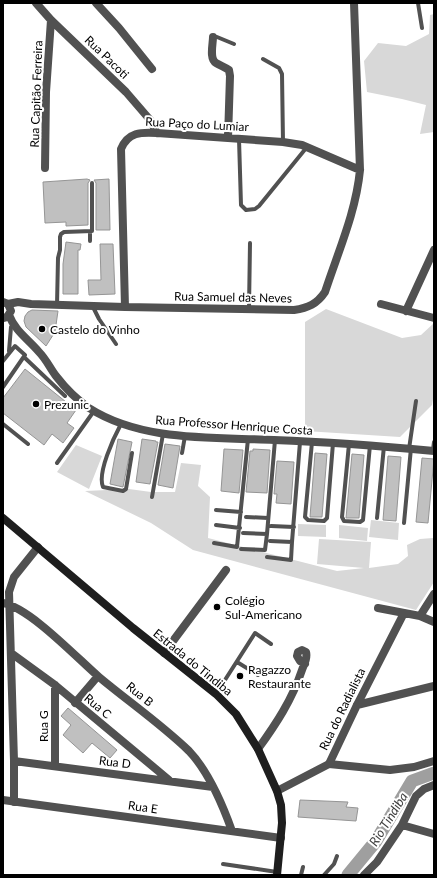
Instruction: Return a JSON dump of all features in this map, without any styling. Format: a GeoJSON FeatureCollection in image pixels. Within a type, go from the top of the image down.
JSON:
{"type":"FeatureCollection","features":[{"type":"Feature","properties":{"kind":"main road","name":"Estrada do Tindiba"},"geometry":{"type":"LineString","coordinates":[[3,518],[133,628],[216,694],[236,714],[258,749],[277,791],[282,810],[277,874]]}},
{"type":"Feature","properties":{"kind":"street"},"geometry":{"type":"LineString","coordinates":[[96,3],[119,28],[152,69]]}},
{"type":"Feature","properties":{"kind":"street","name":"Rua Samuel das Neves"},"geometry":{"type":"LineString","coordinates":[[7,310],[18,302],[31,304],[125,307],[294,310],[303,309],[320,299],[325,292],[356,201],[360,170],[354,3]]}},
{"type":"Feature","properties":{"kind":"street","name":"Rua Pacoti"},"geometry":{"type":"LineString","coordinates":[[38,4],[51,20],[126,92],[151,121],[157,133]]}},
{"type":"Feature","properties":{"kind":"street","name":"Rua Capitão Ferreira"},"geometry":{"type":"LineString","coordinates":[[45,168],[46,92],[51,20]]}},
{"type":"Feature","properties":{"kind":"street"},"geometry":{"type":"LineString","coordinates":[[213,37],[213,60],[215,63],[229,70],[230,76],[228,138]]}},
{"type":"Feature","properties":{"kind":"street","name":"Rua Paço do Lumiar"},"geometry":{"type":"LineString","coordinates":[[125,307],[120,149],[124,141],[140,132],[283,142],[302,145],[360,170]]}},
{"type":"Feature","properties":{"kind":"street"},"geometry":{"type":"LineString","coordinates":[[406,311],[434,250]]}},
{"type":"Feature","properties":{"kind":"street"},"geometry":{"type":"LineString","coordinates":[[381,304],[434,318]]}},
{"type":"Feature","properties":{"kind":"street","name":"Rua Professor Henrique Costa"},"geometry":{"type":"LineString","coordinates":[[7,310],[12,322],[22,335],[39,352],[66,388],[76,398],[94,411],[122,424],[163,434],[184,436],[434,448]]}},
{"type":"Feature","properties":{"kind":"street","name":"Rua Professor Henrique Costa"},"geometry":{"type":"LineString","coordinates":[[3,321],[22,335]]}},
{"type":"Feature","properties":{"kind":"street"},"geometry":{"type":"LineString","coordinates":[[14,802],[11,653],[6,603],[14,577],[38,547]]}},
{"type":"Feature","properties":{"kind":"street"},"geometry":{"type":"LineString","coordinates":[[164,653],[226,570]]}},
{"type":"Feature","properties":{"kind":"street"},"geometry":{"type":"LineString","coordinates":[[420,616],[434,594]]}},
{"type":"Feature","properties":{"kind":"street","name":"Rua B"},"geometry":{"type":"LineString","coordinates":[[6,603],[23,612],[43,627],[98,676],[189,751],[198,761],[213,787],[232,831]]}},
{"type":"Feature","properties":{"kind":"street"},"geometry":{"type":"LineString","coordinates":[[378,608],[420,616],[434,622]]}},
{"type":"Feature","properties":{"kind":"street","name":"Rua do Radialista"},"geometry":{"type":"LineString","coordinates":[[277,791],[328,764],[404,613]]}},
{"type":"Feature","properties":{"kind":"street","name":"Rua C"},"geometry":{"type":"LineString","coordinates":[[11,653],[55,685],[169,780]]}},
{"type":"Feature","properties":{"kind":"street"},"geometry":{"type":"LineString","coordinates":[[258,749],[288,704],[304,664]]}},
{"type":"Feature","properties":{"kind":"street"},"geometry":{"type":"LineString","coordinates":[[75,703],[98,676]]}},
{"type":"Feature","properties":{"kind":"street","name":"Rua G"},"geometry":{"type":"LineString","coordinates":[[55,685],[55,766]]}},
{"type":"Feature","properties":{"kind":"street"},"geometry":{"type":"LineString","coordinates":[[357,705],[434,686]]}},
{"type":"Feature","properties":{"kind":"street","name":"Rua D"},"geometry":{"type":"LineString","coordinates":[[14,761],[169,780],[213,787]]}},
{"type":"Feature","properties":{"kind":"street"},"geometry":{"type":"LineString","coordinates":[[328,764],[390,770],[414,767],[434,761]]}},
{"type":"Feature","properties":{"kind":"street"},"geometry":{"type":"LineString","coordinates":[[364,875],[377,862],[402,824],[416,796],[424,789],[434,785]]}},
{"type":"Feature","properties":{"kind":"street","name":"Rua E"},"geometry":{"type":"LineString","coordinates":[[3,800],[281,838]]}},
{"type":"Feature","properties":{"kind":"street"},"geometry":{"type":"LineString","coordinates":[[402,824],[434,834]]}},
{"type":"Feature","properties":{"kind":"lane"},"geometry":{"type":"LineString","coordinates":[[418,3],[422,28]]}},
{"type":"Feature","properties":{"kind":"lane"},"geometry":{"type":"LineString","coordinates":[[213,37],[217,37],[234,44]]}},
{"type":"Feature","properties":{"kind":"lane"},"geometry":{"type":"LineString","coordinates":[[263,59],[279,68],[282,74],[283,142]]}},
{"type":"Feature","properties":{"kind":"lane"},"geometry":{"type":"LineString","coordinates":[[238,139],[241,205],[246,210],[255,209],[259,206],[307,147]]}},
{"type":"Feature","properties":{"kind":"lane"},"geometry":{"type":"LineString","coordinates":[[90,242],[90,231],[92,231],[92,183]]}},
{"type":"Feature","properties":{"kind":"lane"},"geometry":{"type":"LineString","coordinates":[[57,305],[58,258],[60,254],[61,234],[64,232],[90,231]]}},
{"type":"Feature","properties":{"kind":"lane"},"geometry":{"type":"LineString","coordinates":[[249,310],[250,243]]}},
{"type":"Feature","properties":{"kind":"lane"},"geometry":{"type":"LineString","coordinates":[[93,306],[99,320],[116,344]]}},
{"type":"Feature","properties":{"kind":"lane"},"geometry":{"type":"LineString","coordinates":[[9,352],[11,328]]}},
{"type":"Feature","properties":{"kind":"lane"},"geometry":{"type":"LineString","coordinates":[[3,361],[15,346],[25,354],[25,358],[66,396]]}},
{"type":"Feature","properties":{"kind":"lane"},"geometry":{"type":"LineString","coordinates":[[3,387],[25,358]]}},
{"type":"Feature","properties":{"kind":"lane"},"geometry":{"type":"LineString","coordinates":[[404,523],[410,448],[416,401]]}},
{"type":"Feature","properties":{"kind":"lane"},"geometry":{"type":"LineString","coordinates":[[57,463],[94,411]]}},
{"type":"Feature","properties":{"kind":"lane"},"geometry":{"type":"LineString","coordinates":[[3,424],[28,444]]}},
{"type":"Feature","properties":{"kind":"lane"},"geometry":{"type":"LineString","coordinates":[[122,424],[107,455],[102,483],[103,487],[123,491],[126,489],[132,453]]}},
{"type":"Feature","properties":{"kind":"lane"},"geometry":{"type":"LineString","coordinates":[[152,497],[163,434]]}},
{"type":"Feature","properties":{"kind":"lane"},"geometry":{"type":"LineString","coordinates":[[180,446],[184,436]]}},
{"type":"Feature","properties":{"kind":"lane"},"geometry":{"type":"LineString","coordinates":[[182,453],[184,436]]}},
{"type":"Feature","properties":{"kind":"lane"},"geometry":{"type":"LineString","coordinates":[[214,543],[237,547],[248,439]]}},
{"type":"Feature","properties":{"kind":"lane"},"geometry":{"type":"LineString","coordinates":[[241,550],[265,550],[275,440]]}},
{"type":"Feature","properties":{"kind":"lane"},"geometry":{"type":"LineString","coordinates":[[267,557],[291,560],[300,442]]}},
{"type":"Feature","properties":{"kind":"lane"},"geometry":{"type":"LineString","coordinates":[[312,442],[305,517],[308,520],[324,521],[327,518],[333,442]]}},
{"type":"Feature","properties":{"kind":"lane"},"geometry":{"type":"LineString","coordinates":[[349,443],[342,517],[344,521],[360,522],[363,520],[370,445]]}},
{"type":"Feature","properties":{"kind":"lane"},"geometry":{"type":"LineString","coordinates":[[377,518],[384,446]]}},
{"type":"Feature","properties":{"kind":"lane"},"geometry":{"type":"LineString","coordinates":[[216,510],[241,512]]}},
{"type":"Feature","properties":{"kind":"lane"},"geometry":{"type":"LineString","coordinates":[[246,516],[268,518]]}},
{"type":"Feature","properties":{"kind":"lane"},"geometry":{"type":"LineString","coordinates":[[216,526],[240,528]]}},
{"type":"Feature","properties":{"kind":"lane"},"geometry":{"type":"LineString","coordinates":[[271,526],[294,527]]}},
{"type":"Feature","properties":{"kind":"lane"},"geometry":{"type":"LineString","coordinates":[[243,533],[267,534]]}},
{"type":"Feature","properties":{"kind":"lane"},"geometry":{"type":"LineString","coordinates":[[270,541],[292,542]]}},
{"type":"Feature","properties":{"kind":"lane"},"geometry":{"type":"LineString","coordinates":[[216,694],[255,633],[271,644]]}},
{"type":"Feature","properties":{"kind":"lane"},"geometry":{"type":"LineString","coordinates":[[237,662],[258,675]]}},
{"type":"Feature","properties":{"kind":"lane"},"geometry":{"type":"LineString","coordinates":[[324,875],[334,864],[337,856]]}},
{"type":"Feature","properties":{"kind":"lane"},"geometry":{"type":"LineString","coordinates":[[223,864],[277,874]]}},
{"type":"Feature","properties":{"kind":"lane"},"geometry":{"type":"LineString","coordinates":[[301,875],[303,867]]}},
{"type":"Feature","properties":{"kind":"shaded area"},"geometry":{"type":"Polygon","coordinates":[[[434,14],[434,132],[420,134],[426,105],[367,92],[364,61],[378,43],[406,46],[429,34],[430,15],[434,14]]]}},
{"type":"Feature","properties":{"kind":"shaded area"},"geometry":{"type":"Polygon","coordinates":[[[326,309],[402,338],[421,335],[434,323],[434,393],[432,405],[400,437],[305,431],[305,322],[326,309]]]}},
{"type":"Feature","properties":{"kind":"shaded area"},"geometry":{"type":"Polygon","coordinates":[[[76,445],[102,456],[89,489],[57,472],[76,445]]]}},
{"type":"Feature","properties":{"kind":"shaded area"},"geometry":{"type":"Polygon","coordinates":[[[181,463],[201,465],[198,486],[210,497],[208,538],[337,571],[364,568],[317,564],[319,539],[371,542],[369,568],[398,564],[408,556],[407,545],[420,539],[433,538],[434,582],[416,610],[193,550],[151,523],[85,491],[129,489],[151,492],[175,492],[181,463]]]}},
{"type":"Feature","properties":{"kind":"shaded area"},"geometry":{"type":"Polygon","coordinates":[[[371,520],[399,523],[398,540],[369,537],[371,520]]]}},
{"type":"Feature","properties":{"kind":"shaded area"},"geometry":{"type":"Polygon","coordinates":[[[298,524],[326,525],[326,537],[298,536],[298,524]]]}},
{"type":"Feature","properties":{"kind":"shaded area"},"geometry":{"type":"Polygon","coordinates":[[[339,525],[368,528],[367,541],[339,538],[339,525]]]}},
{"type":"Feature","properties":{"kind":"building"},"geometry":{"type":"Polygon","coordinates":[[[109,179],[110,230],[96,230],[96,183],[94,180],[109,179]]]}},
{"type":"Feature","properties":{"kind":"building"},"geometry":{"type":"Polygon","coordinates":[[[90,180],[88,183],[88,225],[66,226],[66,222],[45,223],[43,182],[90,180]]]}},
{"type":"Feature","properties":{"kind":"building"},"geometry":{"type":"Polygon","coordinates":[[[66,242],[81,244],[80,250],[78,250],[78,294],[63,294],[63,264],[66,242]]]}},
{"type":"Feature","properties":{"kind":"building"},"geometry":{"type":"Polygon","coordinates":[[[100,244],[113,244],[115,294],[89,295],[88,280],[101,280],[100,244]]]}},
{"type":"Feature","properties":{"kind":"building","name":"Castelo do Vinho"},"geometry":{"type":"Polygon","coordinates":[[[32,310],[58,311],[55,332],[46,346],[26,327],[24,321],[25,316],[32,310]]]}},
{"type":"Feature","properties":{"kind":"building","name":"Prezunic"},"geometry":{"type":"Polygon","coordinates":[[[25,369],[76,410],[67,423],[74,428],[63,443],[52,434],[44,445],[3,413],[3,398],[25,369]]]}},
{"type":"Feature","properties":{"kind":"building"},"geometry":{"type":"Polygon","coordinates":[[[118,439],[132,442],[123,487],[110,484],[118,439]]]}},
{"type":"Feature","properties":{"kind":"building"},"geometry":{"type":"Polygon","coordinates":[[[142,439],[158,442],[150,484],[136,482],[142,439]]]}},
{"type":"Feature","properties":{"kind":"building"},"geometry":{"type":"Polygon","coordinates":[[[165,444],[180,446],[173,488],[158,485],[165,444]]]}},
{"type":"Feature","properties":{"kind":"building"},"geometry":{"type":"Polygon","coordinates":[[[224,449],[243,450],[239,493],[221,491],[224,449]]]}},
{"type":"Feature","properties":{"kind":"building"},"geometry":{"type":"Polygon","coordinates":[[[253,449],[270,450],[267,493],[246,492],[250,451],[253,451],[253,449]]]}},
{"type":"Feature","properties":{"kind":"building"},"geometry":{"type":"Polygon","coordinates":[[[315,453],[327,454],[322,517],[310,517],[315,453]]]}},
{"type":"Feature","properties":{"kind":"building"},"geometry":{"type":"Polygon","coordinates":[[[352,454],[364,455],[359,518],[346,518],[352,454]]]}},
{"type":"Feature","properties":{"kind":"building"},"geometry":{"type":"Polygon","coordinates":[[[388,456],[401,457],[396,521],[383,520],[388,456]]]}},
{"type":"Feature","properties":{"kind":"building"},"geometry":{"type":"Polygon","coordinates":[[[422,458],[434,459],[428,523],[416,522],[422,458]]]}},
{"type":"Feature","properties":{"kind":"building"},"geometry":{"type":"Polygon","coordinates":[[[277,461],[294,462],[291,504],[276,503],[277,494],[274,494],[277,461]]]}},
{"type":"Feature","properties":{"kind":"building"},"geometry":{"type":"Polygon","coordinates":[[[68,708],[117,750],[110,758],[92,743],[83,753],[63,735],[71,725],[61,716],[68,708]]]}},
{"type":"Feature","properties":{"kind":"building"},"geometry":{"type":"Polygon","coordinates":[[[300,800],[348,802],[346,807],[358,808],[356,821],[298,817],[300,800]]]}},
{"type":"Feature","properties":{"kind":"waterway","name":"Rio Tindiba"},"geometry":{"type":"LineString","coordinates":[[348,875],[376,841],[412,781],[434,773]]}},
{"type":"Feature","properties":{"kind":"place","name":"Castelo do Vinho"},"geometry":{"type":"Point","coordinates":[42,329]}},
{"type":"Feature","properties":{"kind":"place","name":"Prezunic"},"geometry":{"type":"Point","coordinates":[36,404]}},
{"type":"Feature","properties":{"kind":"place","name":"Colégio Sul-Americano"},"geometry":{"type":"Point","coordinates":[217,607]}},
{"type":"Feature","properties":{"kind":"place","name":"Ragazzo Restaurante"},"geometry":{"type":"Point","coordinates":[240,676]}}]}
